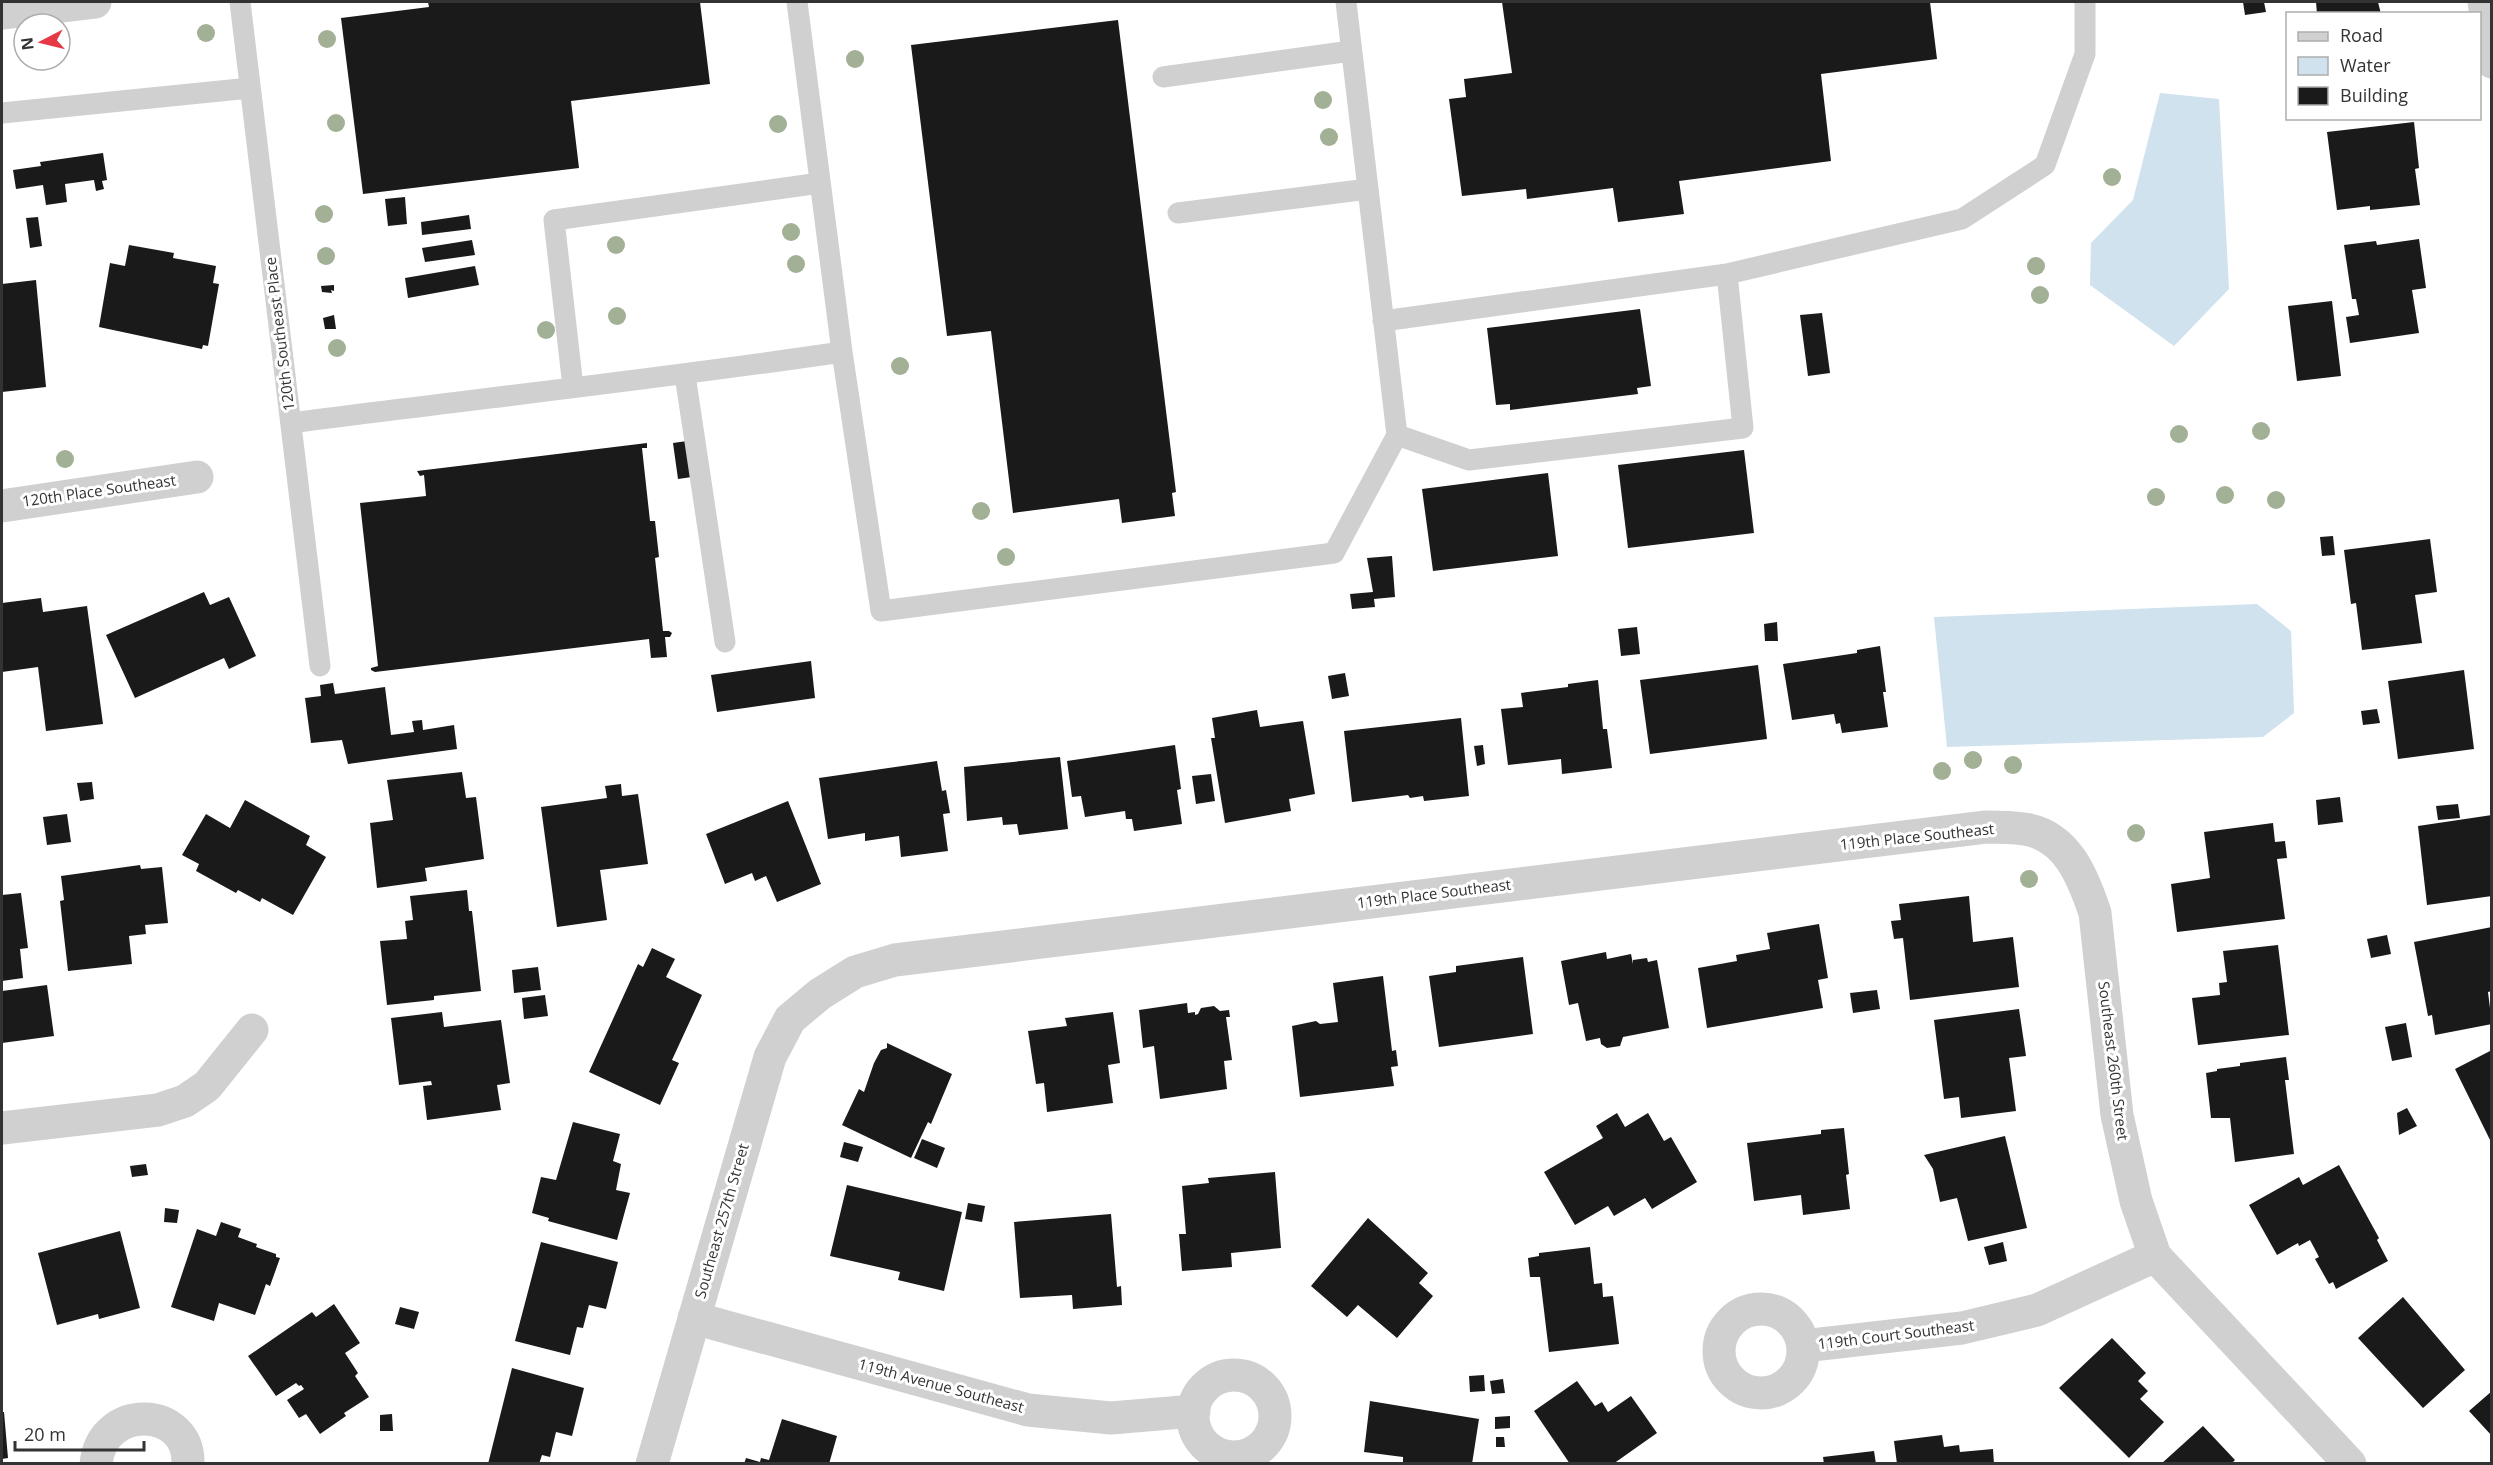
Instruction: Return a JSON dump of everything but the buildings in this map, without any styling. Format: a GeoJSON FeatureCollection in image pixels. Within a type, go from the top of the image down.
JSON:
{"type":"FeatureCollection","features":[{"type":"Feature","properties":{"kind":"street"},"geometry":{"type":"LineString","coordinates":[[2,13],[95,2]]}},
{"type":"Feature","properties":{"kind":"street","name":"120th Place Southeast"},"geometry":{"type":"LineString","coordinates":[[2,506],[197,477]]}},
{"type":"Feature","properties":{"kind":"street","name":"119th Place Southeast"},"geometry":{"type":"LineString","coordinates":[[820,994],[855,972],[895,960],[918,957],[1986,827],[2026,829],[2054,840]]}},
{"type":"Feature","properties":{"kind":"street","name":"Southeast 260th Street"},"geometry":{"type":"LineString","coordinates":[[2054,840],[2073,860],[2086,884],[2095,913],[2117,1115],[2136,1201],[2155,1256],[2350,1464]]}},
{"type":"Feature","properties":{"kind":"street","name":"Southeast 257th Street"},"geometry":{"type":"LineString","coordinates":[[652,1464],[770,1057],[790,1019],[820,994]]}},
{"type":"Feature","properties":{"kind":"street"},"geometry":{"type":"LineString","coordinates":[[2,1128],[158,1110],[185,1101],[207,1086],[252,1030]]}},
{"type":"Feature","properties":{"kind":"street","name":"119th Court Southeast"},"geometry":{"type":"LineString","coordinates":[[1803,1346],[1962,1328],[2037,1310],[2155,1256]]}},
{"type":"Feature","properties":{"kind":"street","name":"119th Avenue Southeast"},"geometry":{"type":"LineString","coordinates":[[694,1318],[1028,1410],[1111,1418],[1194,1411]]}},
{"type":"Feature","properties":{"kind":"street"},"geometry":{"type":"LineString","coordinates":[[96,1464],[99,1446],[109,1432],[121,1423],[136,1418],[165,1423],[177,1433],[185,1444],[188,1464]]}},
{"type":"Feature","properties":{"kind":"lane","name":"120th Southeast Place"},"geometry":{"type":"LineString","coordinates":[[240,2],[320,666]]}},
{"type":"Feature","properties":{"kind":"lane"},"geometry":{"type":"LineString","coordinates":[[796,2],[842,352],[881,611],[1334,553],[1397,435],[1346,2]]}},
{"type":"Feature","properties":{"kind":"lane"},"geometry":{"type":"LineString","coordinates":[[1383,321],[1727,274],[1962,219],[2045,165],[2085,54],[2085,2]]}},
{"type":"Feature","properties":{"kind":"lane"},"geometry":{"type":"LineString","coordinates":[[1163,77],[1351,51]]}},
{"type":"Feature","properties":{"kind":"lane"},"geometry":{"type":"LineString","coordinates":[[2,113],[250,88]]}},
{"type":"Feature","properties":{"kind":"lane"},"geometry":{"type":"LineString","coordinates":[[573,387],[554,220],[820,183]]}},
{"type":"Feature","properties":{"kind":"lane"},"geometry":{"type":"LineString","coordinates":[[1178,213],[1368,189]]}},
{"type":"Feature","properties":{"kind":"lane"},"geometry":{"type":"LineString","coordinates":[[1397,435],[1469,460],[1743,428],[1727,274]]}},
{"type":"Feature","properties":{"kind":"lane"},"geometry":{"type":"LineString","coordinates":[[291,423],[685,375],[842,352]]}},
{"type":"Feature","properties":{"kind":"lane"},"geometry":{"type":"LineString","coordinates":[[685,375],[725,642]]}},
{"type":"Feature","properties":{"kind":"water"},"geometry":{"type":"Polygon","coordinates":[[[2160,93],[2219,99],[2229,289],[2174,346],[2090,285],[2091,243],[2133,200],[2160,93]]]}},
{"type":"Feature","properties":{"kind":"water"},"geometry":{"type":"Polygon","coordinates":[[[2257,604],[2291,631],[2294,713],[2263,737],[1947,747],[1934,617],[2257,604]]]}}]}
